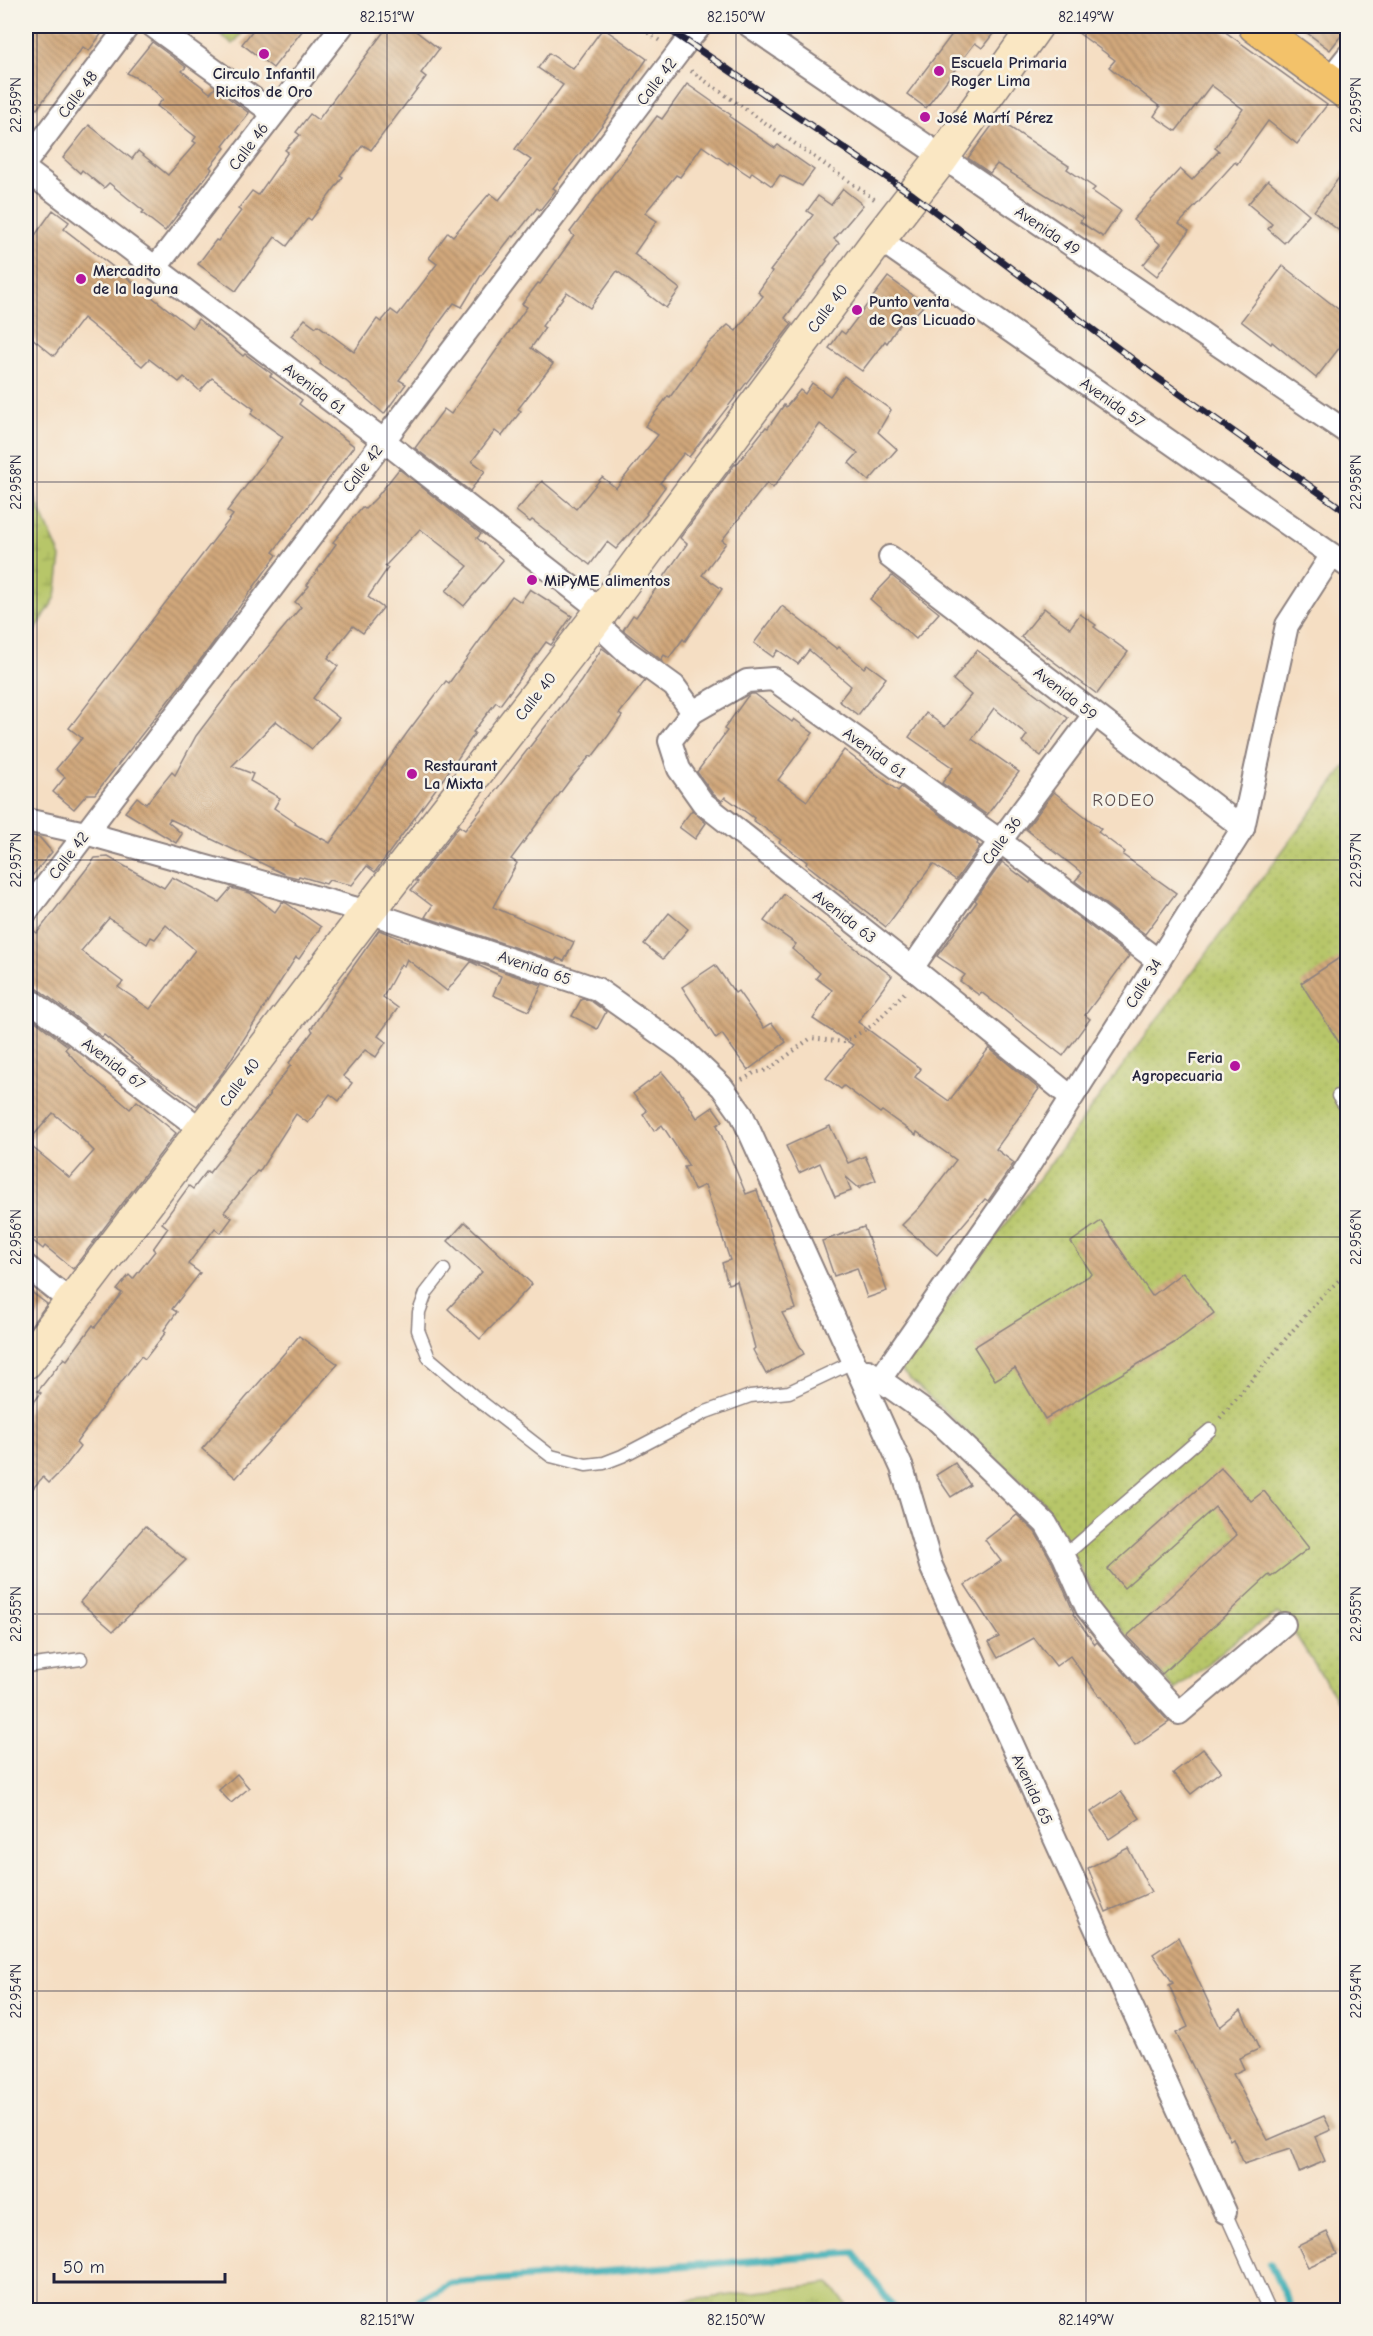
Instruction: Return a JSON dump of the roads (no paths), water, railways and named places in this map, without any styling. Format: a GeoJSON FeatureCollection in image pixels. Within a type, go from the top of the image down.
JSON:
{"type":"FeatureCollection","features":[{"type":"Feature","properties":{"kind":"main road","name":"Calle 40"},"geometry":{"type":"LineString","coordinates":[[26,1362],[368,912],[598,616],[942,158],[1036,26]]}},
{"type":"Feature","properties":{"kind":"main road"},"geometry":{"type":"LineString","coordinates":[[1255,26],[1341,77]]}},
{"type":"Feature","properties":{"kind":"street","name":"Calle 48"},"geometry":{"type":"LineString","coordinates":[[26,162],[128,26]]}},
{"type":"Feature","properties":{"kind":"street"},"geometry":{"type":"LineString","coordinates":[[153,26],[273,113]]}},
{"type":"Feature","properties":{"kind":"street","name":"Calle 46"},"geometry":{"type":"LineString","coordinates":[[156,267],[342,26]]}},
{"type":"Feature","properties":{"kind":"street","name":"Calle 42"},"geometry":{"type":"LineString","coordinates":[[26,912],[700,26]]}},
{"type":"Feature","properties":{"kind":"street","name":"Avenida 49"},"geometry":{"type":"LineString","coordinates":[[750,26],[1347,433]]}},
{"type":"Feature","properties":{"kind":"street","name":"Avenida 61"},"geometry":{"type":"LineString","coordinates":[[26,170],[383,440],[598,616],[627,652],[674,686],[693,712],[747,681],[773,679],[1000,841],[1157,960]]}},
{"type":"Feature","properties":{"kind":"street","name":"Avenida 57"},"geometry":{"type":"LineString","coordinates":[[888,227],[1340,561]]}},
{"type":"Feature","properties":{"kind":"street","name":"Avenida 59"},"geometry":{"type":"LineString","coordinates":[[890,557],[1094,716],[1243,828]]}},
{"type":"Feature","properties":{"kind":"street","name":"Calle 34"},"geometry":{"type":"LineString","coordinates":[[880,1379],[1022,1176],[1157,960],[1243,828],[1287,624],[1340,561]]}},
{"type":"Feature","properties":{"kind":"street","name":"Avenida 63"},"geometry":{"type":"LineString","coordinates":[[693,712],[670,741],[679,769],[703,803],[1071,1097]]}},
{"type":"Feature","properties":{"kind":"street","name":"Calle 36"},"geometry":{"type":"LineString","coordinates":[[917,972],[1000,841],[1094,716]]}},
{"type":"Feature","properties":{"kind":"street","name":"Avenida 65"},"geometry":{"type":"LineString","coordinates":[[26,820],[85,833],[368,912],[597,988],[683,1050],[722,1087],[742,1115],[855,1361],[902,1468],[931,1566],[1225,2212]]}},
{"type":"Feature","properties":{"kind":"street","name":"Avenida 67"},"geometry":{"type":"LineString","coordinates":[[26,997],[202,1130]]}},
{"type":"Feature","properties":{"kind":"street"},"geometry":{"type":"LineString","coordinates":[[26,1266],[71,1302]]}},
{"type":"Feature","properties":{"kind":"street","name":"Avenida 65"},"geometry":{"type":"LineString","coordinates":[[855,1361],[938,1420],[1046,1524],[1064,1556],[1087,1608],[1117,1646],[1179,1713],[1284,1624]]}},
{"type":"Feature","properties":{"kind":"lane"},"geometry":{"type":"LineString","coordinates":[[1338,1096],[1347,1110]]}},
{"type":"Feature","properties":{"kind":"lane"},"geometry":{"type":"LineString","coordinates":[[444,1270],[426,1293],[419,1311],[418,1330],[429,1358],[551,1456],[586,1465],[604,1463],[622,1456],[706,1412],[750,1396],[789,1392],[855,1361]]}},
{"type":"Feature","properties":{"kind":"lane"},"geometry":{"type":"LineString","coordinates":[[1064,1556],[1210,1430]]}},
{"type":"Feature","properties":{"kind":"lane"},"geometry":{"type":"LineString","coordinates":[[26,1666],[81,1659]]}},
{"type":"Feature","properties":{"kind":"lane"},"geometry":{"type":"LineString","coordinates":[[1225,2212],[1269,2310]]}},
{"type":"Feature","properties":{"kind":"waterway"},"geometry":{"type":"LineString","coordinates":[[403,2310],[450,2283],[854,2253],[895,2310]]}},
{"type":"Feature","properties":{"kind":"waterway"},"geometry":{"type":"LineString","coordinates":[[1270,2264],[1292,2310]]}},
{"type":"Feature","properties":{"kind":"railway"},"geometry":{"type":"LineString","coordinates":[[664,26],[913,195],[1155,376],[1348,513]]}},
{"type":"Feature","properties":{"kind":"place","name":"Circulo Infantil Ricitos de Oro"},"geometry":{"type":"Point","coordinates":[264,54]}},
{"type":"Feature","properties":{"kind":"place","name":"Escuela Primaria Roger Lima"},"geometry":{"type":"Point","coordinates":[939,71]}},
{"type":"Feature","properties":{"kind":"place","name":"José Martí Pérez"},"geometry":{"type":"Point","coordinates":[925,117]}},
{"type":"Feature","properties":{"kind":"place","name":"Mercadito de la laguna"},"geometry":{"type":"Point","coordinates":[81,279]}},
{"type":"Feature","properties":{"kind":"place","name":"Punto venta de Gas Licuado"},"geometry":{"type":"Point","coordinates":[857,310]}},
{"type":"Feature","properties":{"kind":"place","name":"MiPyME alimentos"},"geometry":{"type":"Point","coordinates":[532,580]}},
{"type":"Feature","properties":{"kind":"place","name":"Restaurant La Mixta"},"geometry":{"type":"Point","coordinates":[412,774]}},
{"type":"Feature","properties":{"kind":"place","name":"Feria Agropecuaria"},"geometry":{"type":"Point","coordinates":[1235,1066]}},
{"type":"Feature","properties":{"kind":"district","name":"RODEO"},"geometry":{"type":"Point","coordinates":[1124,800]}}]}
